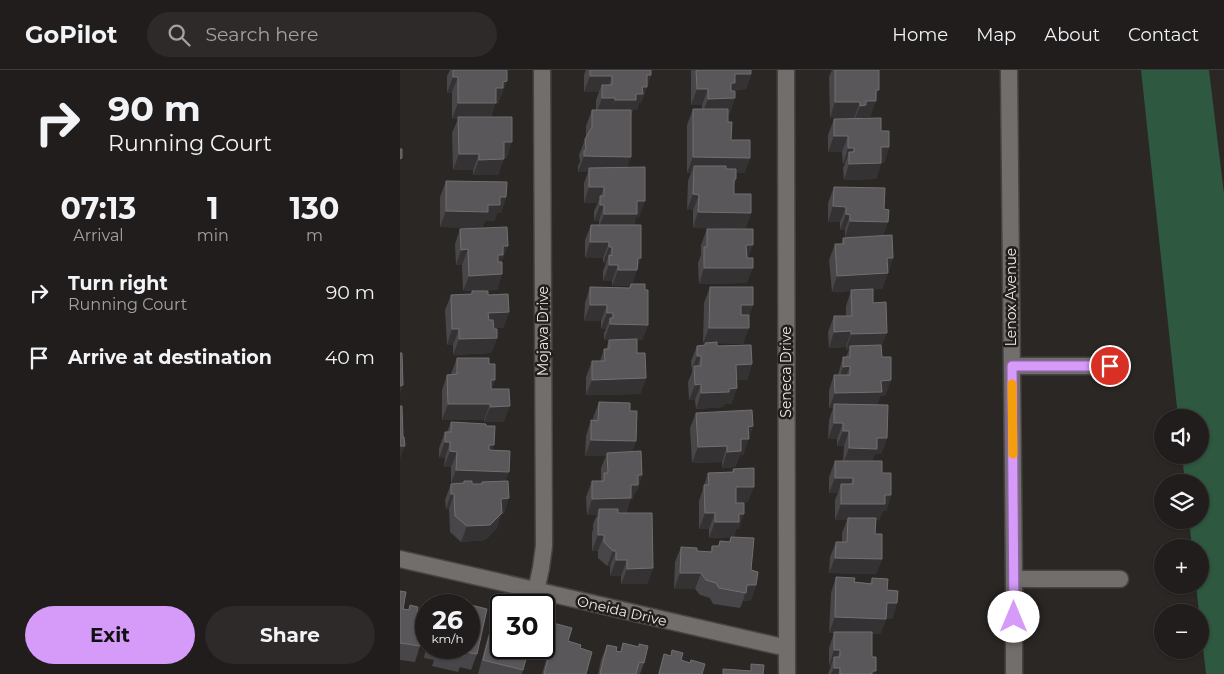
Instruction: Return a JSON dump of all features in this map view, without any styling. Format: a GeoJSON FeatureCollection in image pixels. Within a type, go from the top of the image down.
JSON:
{"type":"FeatureCollection","features":[{"type":"Feature","properties":{"kind":"street","name":"Mojava Drive"},"geometry":{"type":"LineString","coordinates":[[536,591],[544,546],[542,70]]}},
{"type":"Feature","properties":{"kind":"street","name":"Seneca Drive"},"geometry":{"type":"LineString","coordinates":[[786,70],[787,674]]}},
{"type":"Feature","properties":{"kind":"street","name":"Lenox Avenue"},"geometry":{"type":"LineString","coordinates":[[1009,70],[1014,674]]}},
{"type":"Feature","properties":{"kind":"street"},"geometry":{"type":"LineString","coordinates":[[1012,366],[1110,366]]}},
{"type":"Feature","properties":{"kind":"street","name":"Oneida Drive"},"geometry":{"type":"LineString","coordinates":[[400,559],[786,648]]}},
{"type":"Feature","properties":{"kind":"street"},"geometry":{"type":"LineString","coordinates":[[1014,579],[1120,579]]}},
{"type":"Feature","properties":{"kind":"green space"},"geometry":{"type":"Polygon","coordinates":[[[1141,70],[1209,70],[1224,194],[1224,674],[1206,674],[1204,659],[1209,659],[1209,604],[1198,604],[1197,594],[1209,594],[1209,539],[1191,539],[1190,529],[1209,529],[1209,474],[1184,474],[1183,464],[1209,464],[1209,409],[1177,409],[1141,70]]]}},
{"type":"Feature","properties":{"kind":"building"},"geometry":{"type":"Polygon","coordinates":[[[453,70],[507,70],[507,81],[503,82],[503,88],[496,88],[496,103],[458,103],[458,77],[453,77],[453,70]]]}},
{"type":"Feature","properties":{"kind":"building"},"geometry":{"type":"Polygon","coordinates":[[[590,70],[651,70],[651,75],[647,75],[647,87],[642,87],[643,94],[636,94],[636,100],[615,100],[615,98],[602,98],[602,85],[612,85],[612,76],[590,76],[590,70]]]}},
{"type":"Feature","properties":{"kind":"building"},"geometry":{"type":"Polygon","coordinates":[[[696,70],[751,70],[751,74],[735,74],[735,83],[731,83],[731,91],[735,91],[735,98],[708,99],[708,89],[697,89],[696,70]]]}},
{"type":"Feature","properties":{"kind":"building"},"geometry":{"type":"Polygon","coordinates":[[[835,70],[879,70],[879,90],[876,90],[876,101],[866,101],[866,105],[860,106],[860,102],[835,102],[835,70]]]}},
{"type":"Feature","properties":{"kind":"building"},"geometry":{"type":"Polygon","coordinates":[[[693,109],[728,109],[728,122],[732,122],[731,140],[750,140],[750,158],[693,157],[693,109]]]}},
{"type":"Feature","properties":{"kind":"building"},"geometry":{"type":"Polygon","coordinates":[[[592,110],[631,110],[631,157],[584,156],[584,151],[586,150],[585,139],[592,127],[592,110]]]}},
{"type":"Feature","properties":{"kind":"building"},"geometry":{"type":"Polygon","coordinates":[[[458,117],[512,117],[512,142],[504,142],[504,159],[479,160],[479,154],[459,154],[458,117]]]}},
{"type":"Feature","properties":{"kind":"building"},"geometry":{"type":"Polygon","coordinates":[[[881,118],[881,131],[889,131],[889,147],[881,147],[881,163],[849,164],[849,152],[854,152],[854,148],[848,148],[848,136],[834,136],[834,119],[881,118]]]}},
{"type":"Feature","properties":{"kind":"building"},"geometry":{"type":"Polygon","coordinates":[[[400,149],[402,149],[402,158],[400,159],[400,149]]]}},
{"type":"Feature","properties":{"kind":"building"},"geometry":{"type":"Polygon","coordinates":[[[694,166],[726,166],[726,169],[736,169],[734,194],[751,194],[751,213],[698,212],[699,195],[693,194],[694,166]]]}},
{"type":"Feature","properties":{"kind":"building"},"geometry":{"type":"Polygon","coordinates":[[[645,167],[645,201],[637,201],[637,214],[604,214],[604,205],[600,205],[600,196],[604,196],[604,187],[589,187],[589,168],[645,167]]]}},
{"type":"Feature","properties":{"kind":"building"},"geometry":{"type":"Polygon","coordinates":[[[446,181],[507,182],[506,197],[500,197],[500,205],[488,205],[488,212],[446,211],[446,181]]]}},
{"type":"Feature","properties":{"kind":"building"},"geometry":{"type":"Polygon","coordinates":[[[834,187],[885,188],[884,209],[889,210],[888,222],[850,221],[850,215],[846,214],[846,207],[833,206],[834,187]]]}},
{"type":"Feature","properties":{"kind":"building"},"geometry":{"type":"Polygon","coordinates":[[[591,225],[641,225],[641,258],[638,258],[637,270],[618,270],[618,265],[609,265],[609,255],[612,256],[612,247],[609,247],[609,242],[590,242],[591,225]]]}},
{"type":"Feature","properties":{"kind":"building"},"geometry":{"type":"Polygon","coordinates":[[[507,227],[508,246],[503,246],[503,255],[498,255],[498,262],[502,262],[502,274],[469,276],[468,249],[461,250],[460,229],[507,227]]]}},
{"type":"Feature","properties":{"kind":"building"},"geometry":{"type":"Polygon","coordinates":[[[707,229],[753,229],[753,245],[746,245],[747,258],[753,258],[753,268],[704,268],[704,247],[707,247],[707,229]]]}},
{"type":"Feature","properties":{"kind":"building"},"geometry":{"type":"Polygon","coordinates":[[[892,235],[893,258],[887,258],[888,273],[837,276],[835,244],[844,244],[843,238],[892,235]]]}},
{"type":"Feature","properties":{"kind":"building"},"geometry":{"type":"Polygon","coordinates":[[[631,284],[645,284],[645,290],[648,290],[648,325],[610,324],[610,318],[613,318],[613,313],[607,313],[607,305],[590,305],[590,287],[630,288],[631,284]]]}},
{"type":"Feature","properties":{"kind":"building"},"geometry":{"type":"Polygon","coordinates":[[[710,287],[753,287],[753,305],[741,305],[741,315],[749,315],[749,328],[709,328],[710,287]]]}},
{"type":"Feature","properties":{"kind":"building"},"geometry":{"type":"Polygon","coordinates":[[[873,289],[873,303],[886,302],[887,333],[851,334],[851,331],[834,332],[834,316],[852,316],[851,290],[873,289]]]}},
{"type":"Feature","properties":{"kind":"building"},"geometry":{"type":"Polygon","coordinates":[[[472,291],[488,291],[488,295],[508,294],[509,312],[488,313],[489,320],[493,320],[494,329],[497,329],[497,338],[459,339],[459,329],[452,329],[451,295],[472,294],[472,291]]]}},
{"type":"Feature","properties":{"kind":"building"},"geometry":{"type":"Polygon","coordinates":[[[637,339],[637,353],[645,353],[646,378],[592,380],[592,361],[605,361],[604,349],[609,349],[609,340],[637,339]]]}},
{"type":"Feature","properties":{"kind":"building"},"geometry":{"type":"Polygon","coordinates":[[[717,342],[717,346],[751,345],[752,364],[736,365],[737,388],[729,389],[729,392],[701,393],[701,384],[695,385],[694,366],[701,366],[701,356],[697,356],[697,346],[717,342]]]}},
{"type":"Feature","properties":{"kind":"building"},"geometry":{"type":"Polygon","coordinates":[[[881,345],[882,357],[891,357],[891,380],[881,381],[882,392],[835,393],[834,375],[850,375],[850,366],[843,367],[843,357],[850,357],[850,346],[881,345]]]}},
{"type":"Feature","properties":{"kind":"building"},"geometry":{"type":"Polygon","coordinates":[[[400,353],[402,353],[403,385],[400,386],[400,353]]]}},
{"type":"Feature","properties":{"kind":"building"},"geometry":{"type":"Polygon","coordinates":[[[457,358],[489,358],[489,364],[495,364],[495,380],[491,380],[491,389],[509,389],[510,406],[490,407],[490,404],[448,404],[447,375],[457,374],[457,358]]]}},
{"type":"Feature","properties":{"kind":"building"},"geometry":{"type":"Polygon","coordinates":[[[599,402],[630,403],[630,411],[637,411],[636,441],[591,440],[591,420],[598,421],[599,402]]]}},
{"type":"Feature","properties":{"kind":"building"},"geometry":{"type":"Polygon","coordinates":[[[834,404],[888,405],[887,438],[877,438],[877,449],[849,448],[849,431],[843,431],[843,423],[834,423],[834,404]]]}},
{"type":"Feature","properties":{"kind":"building"},"geometry":{"type":"Polygon","coordinates":[[[400,406],[402,406],[405,446],[400,446],[400,406]]]}},
{"type":"Feature","properties":{"kind":"building"},"geometry":{"type":"Polygon","coordinates":[[[752,410],[753,426],[748,427],[749,439],[741,439],[741,451],[727,452],[727,446],[698,447],[696,413],[752,410]]]}},
{"type":"Feature","properties":{"kind":"building"},"geometry":{"type":"Polygon","coordinates":[[[451,422],[495,426],[494,445],[489,445],[489,450],[510,451],[509,472],[456,470],[457,452],[450,451],[450,442],[445,442],[445,432],[451,432],[451,422]]]}},
{"type":"Feature","properties":{"kind":"building"},"geometry":{"type":"Polygon","coordinates":[[[641,451],[642,475],[638,475],[638,485],[631,485],[631,498],[592,499],[592,481],[604,481],[604,473],[608,473],[607,453],[641,451]]]}},
{"type":"Feature","properties":{"kind":"building"},"geometry":{"type":"Polygon","coordinates":[[[835,461],[882,461],[882,473],[891,473],[891,495],[885,495],[885,504],[841,504],[841,484],[853,484],[853,478],[835,478],[835,461]]]}},
{"type":"Feature","properties":{"kind":"building"},"geometry":{"type":"Polygon","coordinates":[[[754,468],[754,487],[736,487],[736,503],[744,503],[744,514],[739,514],[739,522],[715,522],[715,513],[705,513],[704,485],[709,485],[708,473],[734,472],[733,469],[754,468]]]}},
{"type":"Feature","properties":{"kind":"building"},"geometry":{"type":"Polygon","coordinates":[[[464,481],[472,481],[472,484],[482,484],[482,482],[508,481],[509,498],[501,499],[502,513],[490,525],[467,526],[455,516],[454,494],[451,494],[451,484],[464,483],[464,481]]]}},
{"type":"Feature","properties":{"kind":"building"},"geometry":{"type":"Polygon","coordinates":[[[599,509],[618,509],[618,513],[652,513],[653,568],[627,569],[627,560],[616,560],[616,551],[613,551],[604,542],[604,535],[598,535],[599,509]]]}},
{"type":"Feature","properties":{"kind":"building"},"geometry":{"type":"Polygon","coordinates":[[[848,518],[876,518],[875,534],[882,534],[882,559],[835,558],[836,542],[847,542],[848,518]]]}},
{"type":"Feature","properties":{"kind":"building"},"geometry":{"type":"Polygon","coordinates":[[[731,537],[754,538],[751,570],[758,572],[756,585],[747,585],[746,593],[719,588],[716,583],[706,580],[701,573],[680,573],[681,547],[697,548],[697,551],[712,552],[712,546],[719,546],[720,541],[730,542],[731,537]]]}},
{"type":"Feature","properties":{"kind":"building"},"geometry":{"type":"Polygon","coordinates":[[[836,577],[855,578],[854,582],[872,584],[872,578],[888,579],[887,590],[898,591],[897,603],[887,603],[886,619],[835,617],[836,577]]]}},
{"type":"Feature","properties":{"kind":"building"},"geometry":{"type":"Polygon","coordinates":[[[400,591],[406,592],[403,609],[409,610],[410,605],[415,606],[415,645],[400,643],[400,591]]]}},
{"type":"Feature","properties":{"kind":"building"},"geometry":{"type":"Polygon","coordinates":[[[480,607],[487,609],[480,640],[480,607]]]}},
{"type":"Feature","properties":{"kind":"building"},"geometry":{"type":"Polygon","coordinates":[[[555,624],[572,628],[568,641],[581,645],[580,648],[592,652],[586,674],[544,674],[548,659],[555,659],[555,624]]]}},
{"type":"Feature","properties":{"kind":"building"},"geometry":{"type":"Polygon","coordinates":[[[834,632],[872,632],[872,657],[876,657],[876,671],[872,671],[872,674],[840,674],[840,668],[834,668],[834,657],[840,657],[840,650],[834,650],[834,632]]]}},
{"type":"Feature","properties":{"kind":"building"},"geometry":{"type":"Polygon","coordinates":[[[490,633],[490,659],[526,659],[523,670],[483,660],[490,633]]]}},
{"type":"Feature","properties":{"kind":"building"},"geometry":{"type":"Polygon","coordinates":[[[623,643],[639,647],[639,644],[648,646],[644,663],[639,662],[636,674],[600,674],[607,645],[617,647],[616,651],[621,652],[623,643]]]}},
{"type":"Feature","properties":{"kind":"building"},"geometry":{"type":"Polygon","coordinates":[[[672,650],[683,653],[681,660],[690,663],[691,660],[705,664],[702,674],[659,674],[664,654],[671,656],[672,650]]]}},
{"type":"Feature","properties":{"kind":"building"},"geometry":{"type":"Polygon","coordinates":[[[751,664],[764,665],[763,674],[723,674],[723,669],[751,671],[751,664]]]}},
{"type":"Feature","properties":{"kind":"slow traffic"},"geometry":{"type":"LineString","coordinates":[[1012,384],[1013,454]]}},
{"type":"Feature","properties":{"kind":"route"},"geometry":{"type":"LineString","coordinates":[[1014,617],[1012,366],[1110,366]]}}]}
